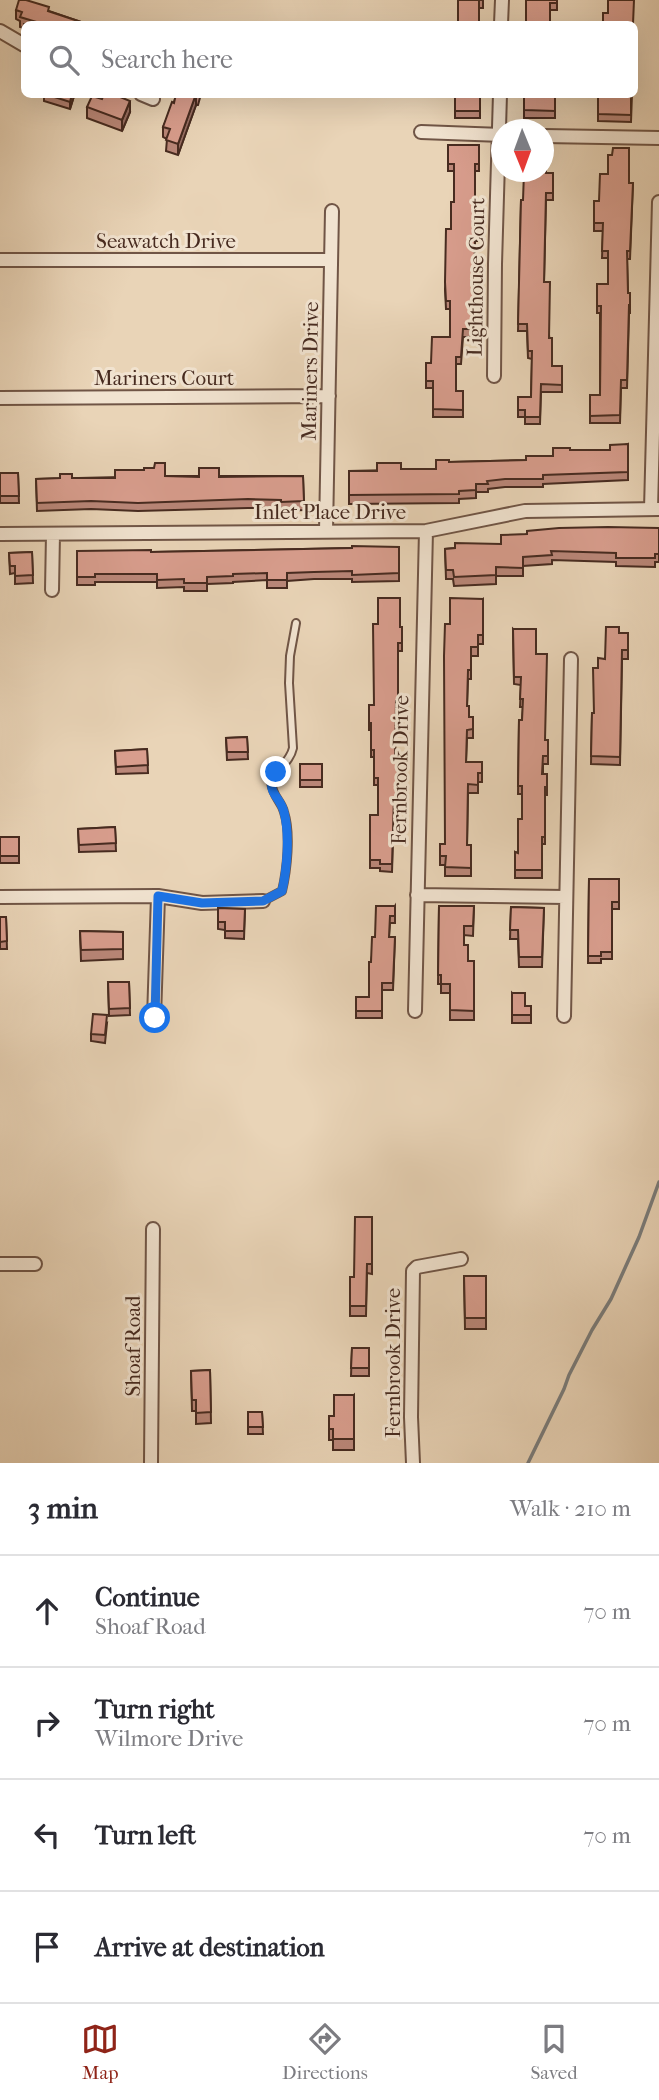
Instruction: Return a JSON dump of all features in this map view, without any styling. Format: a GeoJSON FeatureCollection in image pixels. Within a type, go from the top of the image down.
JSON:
{"type":"FeatureCollection","features":[{"type":"Feature","properties":{"kind":"street"},"geometry":{"type":"LineString","coordinates":[[501,21],[502,0]]}},
{"type":"Feature","properties":{"kind":"street"},"geometry":{"type":"LineString","coordinates":[[0,31],[21,43]]}},
{"type":"Feature","properties":{"kind":"street","name":"Lighthouse Court"},"geometry":{"type":"LineString","coordinates":[[500,98],[500,119]]}},
{"type":"Feature","properties":{"kind":"street"},"geometry":{"type":"LineString","coordinates":[[421,132],[491,135]]}},
{"type":"Feature","properties":{"kind":"street"},"geometry":{"type":"LineString","coordinates":[[554,136],[659,138]]}},
{"type":"Feature","properties":{"kind":"street","name":"Lighthouse Court"},"geometry":{"type":"LineString","coordinates":[[494,376],[498,182]]}},
{"type":"Feature","properties":{"kind":"street"},"geometry":{"type":"LineString","coordinates":[[655,509],[659,202]]}},
{"type":"Feature","properties":{"kind":"street","name":"Mariners Drive"},"geometry":{"type":"LineString","coordinates":[[326,531],[332,211]]}},
{"type":"Feature","properties":{"kind":"street","name":"Seawatch Drive"},"geometry":{"type":"LineString","coordinates":[[0,260],[331,260]]}},
{"type":"Feature","properties":{"kind":"street","name":"Mariners Court"},"geometry":{"type":"LineString","coordinates":[[0,398],[329,396]]}},
{"type":"Feature","properties":{"kind":"street","name":"Inlet Place Drive"},"geometry":{"type":"LineString","coordinates":[[0,534],[426,531],[525,511],[655,509]]}},
{"type":"Feature","properties":{"kind":"street","name":"Fernbrook Drive"},"geometry":{"type":"LineString","coordinates":[[415,1011],[426,531]]}},
{"type":"Feature","properties":{"kind":"street"},"geometry":{"type":"LineString","coordinates":[[52,590],[53,534]]}},
{"type":"Feature","properties":{"kind":"street"},"geometry":{"type":"LineString","coordinates":[[564,1016],[571,659]]}},
{"type":"Feature","properties":{"kind":"street"},"geometry":{"type":"LineString","coordinates":[[417,895],[566,897]]}},
{"type":"Feature","properties":{"kind":"street"},"geometry":{"type":"LineString","coordinates":[[155,1018],[158,896]]}},
{"type":"Feature","properties":{"kind":"street"},"geometry":{"type":"LineString","coordinates":[[0,897],[158,896],[202,903],[263,901]]}},
{"type":"Feature","properties":{"kind":"street","name":"Shoaf Road"},"geometry":{"type":"LineString","coordinates":[[151,1463],[153,1229]]}},
{"type":"Feature","properties":{"kind":"street","name":"Fernbrook Drive"},"geometry":{"type":"LineString","coordinates":[[413,1463],[413,1271],[417,1267],[461,1259]]}},
{"type":"Feature","properties":{"kind":"street"},"geometry":{"type":"LineString","coordinates":[[0,1264],[35,1264]]}},
{"type":"Feature","properties":{"kind":"lane"},"geometry":{"type":"LineString","coordinates":[[263,901],[282,891],[286,872],[284,810],[275,798],[271,782],[276,772],[291,756],[293,748],[289,683],[290,656],[296,623]]}},
{"type":"Feature","properties":{"kind":"building"},"geometry":{"type":"Polygon","coordinates":[[[19,0],[26,0],[49,7],[48,11],[78,21],[33,21],[20,17],[22,12],[16,10],[19,0]]]}},
{"type":"Feature","properties":{"kind":"building"},"geometry":{"type":"Polygon","coordinates":[[[458,0],[479,0],[479,21],[458,21],[458,0]]]}},
{"type":"Feature","properties":{"kind":"building"},"geometry":{"type":"Polygon","coordinates":[[[526,0],[557,0],[557,3],[550,3],[550,21],[526,21],[526,0]]]}},
{"type":"Feature","properties":{"kind":"building"},"geometry":{"type":"Polygon","coordinates":[[[608,0],[634,0],[633,21],[603,21],[603,13],[608,13],[608,0]]]}},
{"type":"Feature","properties":{"kind":"building"},"geometry":{"type":"Polygon","coordinates":[[[91,98],[123,98],[130,101],[122,120],[87,107],[91,98]]]}},
{"type":"Feature","properties":{"kind":"building"},"geometry":{"type":"Polygon","coordinates":[[[175,98],[195,98],[178,144],[166,140],[170,129],[163,127],[172,102],[174,103],[175,98]]]}},
{"type":"Feature","properties":{"kind":"building"},"geometry":{"type":"Polygon","coordinates":[[[455,98],[480,98],[480,111],[455,111],[455,98]]]}},
{"type":"Feature","properties":{"kind":"building"},"geometry":{"type":"Polygon","coordinates":[[[524,98],[555,98],[555,111],[524,110],[524,98]]]}},
{"type":"Feature","properties":{"kind":"building"},"geometry":{"type":"Polygon","coordinates":[[[598,98],[631,98],[631,115],[598,114],[598,98]]]}},
{"type":"Feature","properties":{"kind":"building"},"geometry":{"type":"Polygon","coordinates":[[[448,145],[479,145],[479,164],[475,164],[478,220],[475,234],[472,329],[463,329],[461,357],[456,357],[456,391],[463,391],[463,410],[433,409],[433,381],[426,381],[426,363],[431,363],[432,337],[450,337],[450,301],[446,301],[445,282],[446,229],[451,229],[454,164],[448,164],[448,145]]]}},
{"type":"Feature","properties":{"kind":"building"},"geometry":{"type":"Polygon","coordinates":[[[613,148],[629,148],[629,183],[633,183],[630,251],[627,251],[630,305],[627,380],[621,380],[620,415],[590,416],[590,395],[600,395],[601,306],[597,306],[597,284],[608,284],[608,251],[602,251],[603,223],[594,223],[594,201],[599,201],[600,174],[608,174],[608,155],[612,155],[613,148]]]}},
{"type":"Feature","properties":{"kind":"building"},"geometry":{"type":"Polygon","coordinates":[[[524,182],[553,182],[553,193],[546,193],[544,282],[550,282],[549,338],[552,338],[552,366],[562,366],[562,385],[541,384],[540,417],[525,417],[525,410],[518,410],[518,397],[531,397],[532,351],[528,351],[527,324],[518,324],[524,182]]]}},
{"type":"Feature","properties":{"kind":"building"},"geometry":{"type":"Polygon","coordinates":[[[628,444],[628,472],[543,475],[543,479],[487,481],[488,484],[476,484],[476,490],[459,491],[459,494],[349,495],[349,471],[377,471],[377,463],[401,463],[401,469],[436,469],[436,460],[526,460],[526,456],[553,456],[553,448],[610,450],[610,445],[628,444]]]}},
{"type":"Feature","properties":{"kind":"building"},"geometry":{"type":"Polygon","coordinates":[[[155,463],[165,463],[165,476],[199,477],[199,468],[219,468],[219,477],[303,476],[304,501],[248,499],[37,503],[36,479],[60,478],[60,474],[72,474],[72,478],[115,478],[115,470],[144,470],[154,468],[155,463]]]}},
{"type":"Feature","properties":{"kind":"building"},"geometry":{"type":"Polygon","coordinates":[[[0,473],[18,473],[19,496],[0,496],[0,473]]]}},
{"type":"Feature","properties":{"kind":"building"},"geometry":{"type":"Polygon","coordinates":[[[559,528],[659,528],[659,554],[655,554],[655,558],[616,558],[616,553],[551,551],[552,555],[523,557],[523,568],[496,567],[496,575],[454,577],[453,570],[446,570],[445,549],[455,548],[455,543],[501,544],[501,535],[527,534],[527,531],[559,528]]]}},
{"type":"Feature","properties":{"kind":"building"},"geometry":{"type":"Polygon","coordinates":[[[399,547],[399,573],[287,573],[287,580],[267,580],[267,573],[233,574],[207,577],[207,583],[184,583],[184,579],[157,580],[157,574],[95,574],[95,577],[77,577],[77,551],[151,552],[399,547]]]}},
{"type":"Feature","properties":{"kind":"building"},"geometry":{"type":"Polygon","coordinates":[[[32,552],[33,575],[15,576],[15,566],[10,566],[9,553],[32,552]]]}},
{"type":"Feature","properties":{"kind":"building"},"geometry":{"type":"Polygon","coordinates":[[[378,598],[400,598],[402,627],[402,643],[398,643],[395,760],[398,760],[397,797],[394,797],[392,864],[380,864],[380,860],[370,860],[370,815],[378,815],[378,778],[374,778],[369,705],[374,705],[373,624],[378,624],[378,598]]]}},
{"type":"Feature","properties":{"kind":"building"},"geometry":{"type":"Polygon","coordinates":[[[450,598],[483,599],[483,635],[478,635],[478,647],[471,647],[471,670],[468,670],[467,706],[469,717],[473,717],[473,729],[467,730],[466,762],[482,762],[478,785],[468,784],[467,845],[471,845],[471,868],[445,867],[446,856],[440,856],[440,844],[445,844],[444,656],[445,624],[450,624],[450,598]]]}},
{"type":"Feature","properties":{"kind":"building"},"geometry":{"type":"Polygon","coordinates":[[[606,627],[619,627],[619,633],[628,633],[628,650],[622,650],[620,757],[591,756],[593,668],[598,668],[598,658],[605,659],[606,627]]]}},
{"type":"Feature","properties":{"kind":"building"},"geometry":{"type":"Polygon","coordinates":[[[513,629],[536,629],[536,654],[547,654],[545,740],[548,740],[548,756],[543,756],[542,774],[547,774],[547,787],[542,870],[515,870],[518,819],[522,819],[522,786],[518,786],[519,720],[522,720],[523,699],[520,699],[521,677],[514,677],[513,629]]]}},
{"type":"Feature","properties":{"kind":"building"},"geometry":{"type":"Polygon","coordinates":[[[247,737],[248,752],[227,752],[226,738],[247,737]]]}},
{"type":"Feature","properties":{"kind":"building"},"geometry":{"type":"Polygon","coordinates":[[[147,749],[148,765],[116,767],[115,751],[147,749]]]}},
{"type":"Feature","properties":{"kind":"building"},"geometry":{"type":"Polygon","coordinates":[[[300,764],[322,764],[322,780],[300,780],[300,764]]]}},
{"type":"Feature","properties":{"kind":"building"},"geometry":{"type":"Polygon","coordinates":[[[115,827],[116,843],[79,845],[78,829],[115,827]]]}},
{"type":"Feature","properties":{"kind":"building"},"geometry":{"type":"Polygon","coordinates":[[[0,837],[19,837],[19,856],[0,856],[0,837]]]}},
{"type":"Feature","properties":{"kind":"building"},"geometry":{"type":"Polygon","coordinates":[[[589,879],[619,879],[619,902],[612,902],[612,952],[601,952],[601,956],[588,956],[589,879]]]}},
{"type":"Feature","properties":{"kind":"building"},"geometry":{"type":"Polygon","coordinates":[[[376,906],[395,906],[395,916],[390,916],[389,937],[395,937],[393,983],[382,983],[382,1011],[356,1011],[356,997],[369,997],[369,962],[372,937],[375,937],[376,906]]]}},
{"type":"Feature","properties":{"kind":"building"},"geometry":{"type":"Polygon","coordinates":[[[439,906],[474,906],[473,926],[464,926],[464,945],[468,945],[468,961],[474,961],[474,1011],[450,1010],[450,984],[441,984],[441,975],[438,975],[439,906]]]}},
{"type":"Feature","properties":{"kind":"building"},"geometry":{"type":"Polygon","coordinates":[[[511,907],[544,908],[542,957],[519,957],[518,930],[510,930],[511,907]]]}},
{"type":"Feature","properties":{"kind":"building"},"geometry":{"type":"Polygon","coordinates":[[[218,908],[245,909],[244,931],[225,931],[225,922],[218,922],[218,908]]]}},
{"type":"Feature","properties":{"kind":"building"},"geometry":{"type":"Polygon","coordinates":[[[0,917],[6,917],[7,941],[0,942],[0,917]]]}},
{"type":"Feature","properties":{"kind":"building"},"geometry":{"type":"Polygon","coordinates":[[[80,931],[123,932],[123,949],[81,950],[80,931]]]}},
{"type":"Feature","properties":{"kind":"building"},"geometry":{"type":"Polygon","coordinates":[[[108,982],[129,982],[130,1008],[109,1009],[108,982]]]}},
{"type":"Feature","properties":{"kind":"building"},"geometry":{"type":"Polygon","coordinates":[[[512,993],[525,993],[525,1006],[531,1006],[531,1015],[512,1015],[512,993]]]}},
{"type":"Feature","properties":{"kind":"building"},"geometry":{"type":"Polygon","coordinates":[[[93,1014],[107,1015],[105,1035],[91,1034],[93,1014]]]}},
{"type":"Feature","properties":{"kind":"building"},"geometry":{"type":"Polygon","coordinates":[[[355,1217],[372,1217],[372,1264],[367,1264],[366,1306],[350,1306],[350,1277],[354,1277],[355,1217]]]}},
{"type":"Feature","properties":{"kind":"building"},"geometry":{"type":"Polygon","coordinates":[[[464,1276],[486,1276],[486,1318],[465,1318],[464,1276]]]}},
{"type":"Feature","properties":{"kind":"building"},"geometry":{"type":"Polygon","coordinates":[[[352,1348],[369,1348],[369,1368],[351,1368],[352,1348]]]}},
{"type":"Feature","properties":{"kind":"building"},"geometry":{"type":"Polygon","coordinates":[[[210,1370],[211,1412],[196,1413],[196,1400],[192,1400],[191,1371],[210,1370]]]}},
{"type":"Feature","properties":{"kind":"building"},"geometry":{"type":"Polygon","coordinates":[[[334,1395],[354,1395],[354,1439],[333,1439],[333,1429],[329,1429],[329,1416],[334,1416],[334,1395]]]}},
{"type":"Feature","properties":{"kind":"building"},"geometry":{"type":"Polygon","coordinates":[[[248,1412],[262,1412],[263,1427],[248,1427],[248,1412]]]}},
{"type":"Feature","properties":{"kind":"waterway"},"geometry":{"type":"LineString","coordinates":[[528,1463],[569,1375],[611,1299],[639,1237],[659,1182]]}},
{"type":"Feature","properties":{"kind":"route"},"geometry":{"type":"LineString","coordinates":[[155,1018],[158,896],[202,903],[263,901],[282,891],[286,872],[286,828],[284,810],[272,790],[271,782],[276,772]]}}]}
